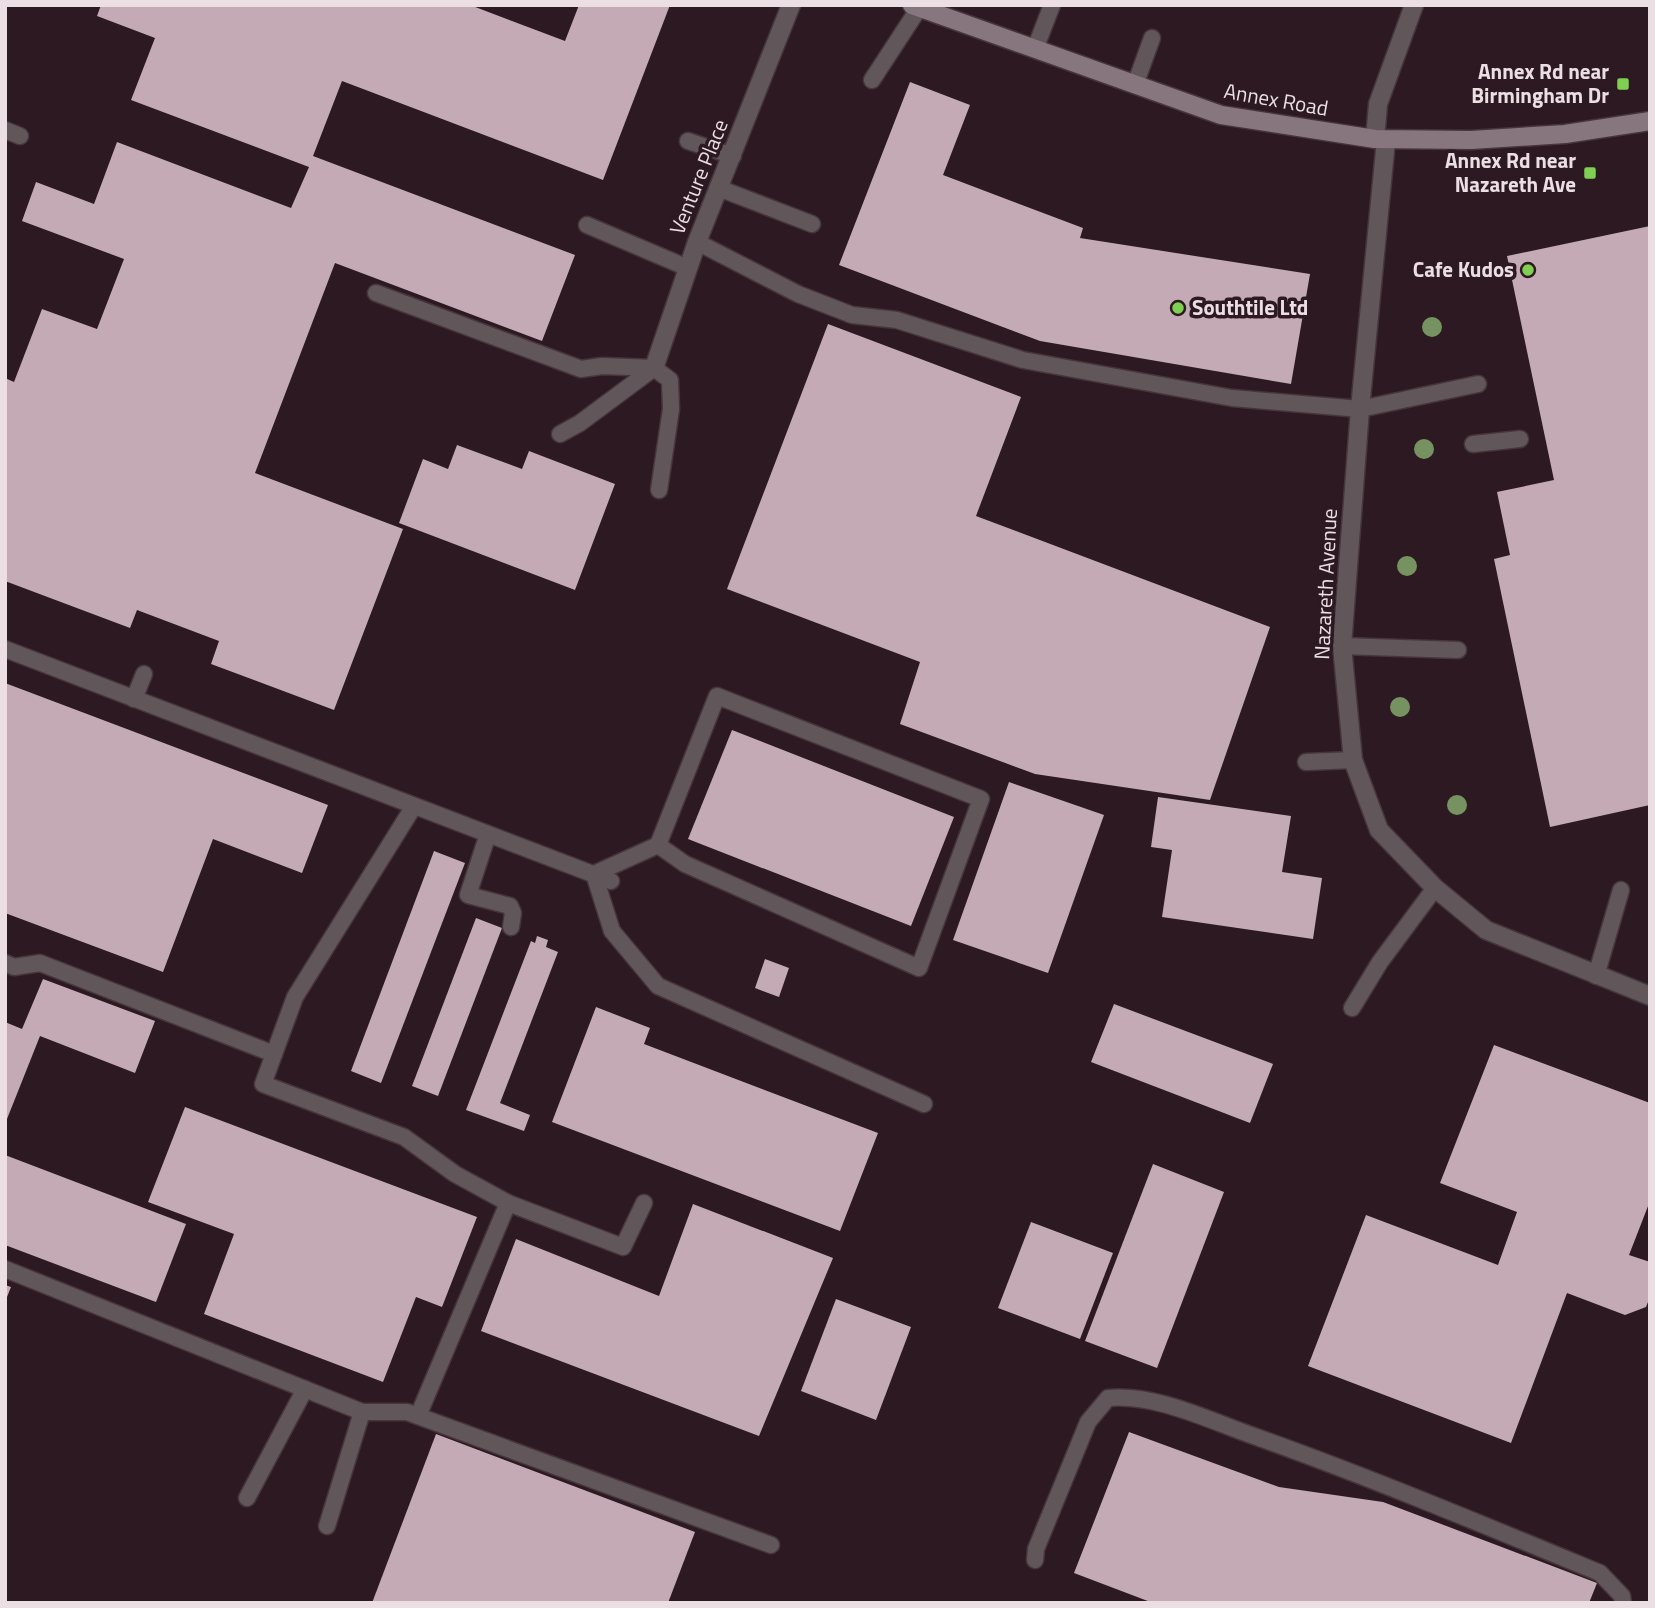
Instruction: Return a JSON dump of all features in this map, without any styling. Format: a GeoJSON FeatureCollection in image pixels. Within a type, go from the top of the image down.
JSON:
{"type":"FeatureCollection","features":[{"type":"Feature","properties":{"kind":"street","name":"Venture Place"},"geometry":{"type":"LineString","coordinates":[[654,368],[697,242],[790,5]]}},
{"type":"Feature","properties":{"kind":"street","name":"Nazareth Avenue"},"geometry":{"type":"LineString","coordinates":[[1414,5],[1378,104],[1381,140],[1342,646],[1353,760],[1379,830],[1434,888],[1486,930],[1650,996]]}},
{"type":"Feature","properties":{"kind":"street","name":"Annex Road"},"geometry":{"type":"LineString","coordinates":[[917,6],[1221,115],[1381,140],[1472,140],[1565,134],[1650,121]]}},
{"type":"Feature","properties":{"kind":"lane"},"geometry":{"type":"LineString","coordinates":[[1035,49],[1052,5]]}},
{"type":"Feature","properties":{"kind":"lane"},"geometry":{"type":"LineString","coordinates":[[872,80],[917,6]]}},
{"type":"Feature","properties":{"kind":"lane"},"geometry":{"type":"LineString","coordinates":[[1135,85],[1153,38]]}},
{"type":"Feature","properties":{"kind":"lane"},"geometry":{"type":"LineString","coordinates":[[688,141],[733,156]]}},
{"type":"Feature","properties":{"kind":"lane"},"geometry":{"type":"LineString","coordinates":[[720,189],[812,224]]}},
{"type":"Feature","properties":{"kind":"lane"},"geometry":{"type":"LineString","coordinates":[[587,225],[688,268]]}},
{"type":"Feature","properties":{"kind":"lane"},"geometry":{"type":"LineString","coordinates":[[697,242],[798,294],[852,315],[897,320],[1023,360],[1232,398],[1360,409],[1478,384]]}},
{"type":"Feature","properties":{"kind":"lane"},"geometry":{"type":"LineString","coordinates":[[376,293],[581,369],[602,366],[654,368],[670,380],[671,410],[659,490]]}},
{"type":"Feature","properties":{"kind":"lane"},"geometry":{"type":"LineString","coordinates":[[560,434],[580,423],[654,368]]}},
{"type":"Feature","properties":{"kind":"lane"},"geometry":{"type":"LineString","coordinates":[[1473,444],[1520,439]]}},
{"type":"Feature","properties":{"kind":"lane"},"geometry":{"type":"LineString","coordinates":[[1342,646],[1458,650]]}},
{"type":"Feature","properties":{"kind":"lane"},"geometry":{"type":"LineString","coordinates":[[5,649],[611,881]]}},
{"type":"Feature","properties":{"kind":"lane"},"geometry":{"type":"LineString","coordinates":[[134,699],[144,674]]}},
{"type":"Feature","properties":{"kind":"lane"},"geometry":{"type":"LineString","coordinates":[[594,874],[658,845],[717,696],[981,799],[919,968],[685,864],[658,845]]}},
{"type":"Feature","properties":{"kind":"lane"},"geometry":{"type":"LineString","coordinates":[[1306,762],[1353,760]]}},
{"type":"Feature","properties":{"kind":"lane"},"geometry":{"type":"LineString","coordinates":[[414,806],[295,997],[263,1084],[404,1137],[455,1174],[508,1203],[624,1247],[644,1203]]}},
{"type":"Feature","properties":{"kind":"lane"},"geometry":{"type":"LineString","coordinates":[[488,834],[468,895],[510,906],[513,913],[511,927]]}},
{"type":"Feature","properties":{"kind":"lane"},"geometry":{"type":"LineString","coordinates":[[594,874],[612,931],[658,986],[924,1104]]}},
{"type":"Feature","properties":{"kind":"lane"},"geometry":{"type":"LineString","coordinates":[[1352,1008],[1380,962],[1434,888]]}},
{"type":"Feature","properties":{"kind":"lane"},"geometry":{"type":"LineString","coordinates":[[1596,975],[1621,890]]}},
{"type":"Feature","properties":{"kind":"lane"},"geometry":{"type":"LineString","coordinates":[[5,963],[14,967],[40,963],[274,1054]]}},
{"type":"Feature","properties":{"kind":"lane"},"geometry":{"type":"LineString","coordinates":[[418,1416],[508,1203]]}},
{"type":"Feature","properties":{"kind":"lane"},"geometry":{"type":"LineString","coordinates":[[5,1269],[362,1412],[408,1412],[771,1545]]}},
{"type":"Feature","properties":{"kind":"lane"},"geometry":{"type":"LineString","coordinates":[[247,1498],[305,1389]]}},
{"type":"Feature","properties":{"kind":"lane"},"geometry":{"type":"LineString","coordinates":[[1035,1560],[1035,1549],[1088,1422],[1108,1398],[1130,1396],[1167,1406],[1366,1476],[1600,1573],[1622,1596],[1623,1603]]}},
{"type":"Feature","properties":{"kind":"lane"},"geometry":{"type":"LineString","coordinates":[[327,1526],[362,1412]]}},
{"type":"Feature","properties":{"kind":"building"},"geometry":{"type":"Polygon","coordinates":[[[101,5],[470,5],[565,41],[579,5],[670,5],[603,180],[342,81],[313,156],[575,255],[542,341],[335,263],[255,473],[403,529],[334,710],[211,664],[219,641],[137,610],[130,628],[5,581],[5,378],[14,382],[42,309],[97,329],[124,259],[22,221],[36,182],[94,204],[117,142],[291,208],[309,167],[131,100],[155,38],[97,16],[101,5]]]}},
{"type":"Feature","properties":{"kind":"building"},"geometry":{"type":"Polygon","coordinates":[[[910,82],[970,105],[943,175],[1083,228],[1080,238],[1310,274],[1291,384],[1040,341],[839,265],[910,82]]]}},
{"type":"Feature","properties":{"kind":"building"},"geometry":{"type":"Polygon","coordinates":[[[1650,226],[1650,805],[1550,827],[1494,559],[1510,555],[1497,492],[1554,480],[1507,256],[1650,226]]]}},
{"type":"Feature","properties":{"kind":"building"},"geometry":{"type":"Polygon","coordinates":[[[828,324],[1021,397],[976,516],[1270,627],[1210,800],[1035,774],[900,724],[920,662],[727,589],[828,324]]]}},
{"type":"Feature","properties":{"kind":"building"},"geometry":{"type":"Polygon","coordinates":[[[457,445],[522,469],[529,451],[615,484],[575,590],[399,523],[423,459],[448,469],[457,445]]]}},
{"type":"Feature","properties":{"kind":"building"},"geometry":{"type":"Polygon","coordinates":[[[5,683],[328,805],[302,873],[213,839],[163,972],[5,913],[5,683]]]}},
{"type":"Feature","properties":{"kind":"building"},"geometry":{"type":"Polygon","coordinates":[[[732,730],[954,817],[911,926],[688,839],[732,730]]]}},
{"type":"Feature","properties":{"kind":"building"},"geometry":{"type":"Polygon","coordinates":[[[1009,782],[1104,815],[1048,973],[953,940],[1009,782]]]}},
{"type":"Feature","properties":{"kind":"building"},"geometry":{"type":"Polygon","coordinates":[[[1158,797],[1291,816],[1282,872],[1322,878],[1313,939],[1162,917],[1172,850],[1151,847],[1158,797]]]}},
{"type":"Feature","properties":{"kind":"building"},"geometry":{"type":"Polygon","coordinates":[[[434,851],[465,863],[381,1083],[351,1071],[434,851]]]}},
{"type":"Feature","properties":{"kind":"building"},"geometry":{"type":"Polygon","coordinates":[[[476,918],[502,928],[438,1096],[412,1086],[476,918]]]}},
{"type":"Feature","properties":{"kind":"building"},"geometry":{"type":"Polygon","coordinates":[[[537,936],[548,940],[546,947],[558,952],[500,1103],[530,1115],[524,1131],[466,1110],[531,941],[535,943],[537,936]]]}},
{"type":"Feature","properties":{"kind":"building"},"geometry":{"type":"Polygon","coordinates":[[[765,959],[789,968],[779,997],[755,988],[765,959]]]}},
{"type":"Feature","properties":{"kind":"building"},"geometry":{"type":"Polygon","coordinates":[[[43,979],[155,1021],[135,1073],[40,1036],[5,1124],[5,1022],[22,1029],[43,979]]]}},
{"type":"Feature","properties":{"kind":"building"},"geometry":{"type":"Polygon","coordinates":[[[1114,1004],[1273,1064],[1250,1123],[1091,1062],[1114,1004]]]}},
{"type":"Feature","properties":{"kind":"building"},"geometry":{"type":"Polygon","coordinates":[[[596,1007],[650,1028],[644,1044],[878,1133],[840,1231],[552,1122],[596,1007]]]}},
{"type":"Feature","properties":{"kind":"building"},"geometry":{"type":"Polygon","coordinates":[[[1494,1045],[1650,1103],[1650,1201],[1629,1255],[1650,1262],[1650,1297],[1646,1307],[1625,1315],[1567,1293],[1511,1443],[1308,1366],[1366,1215],[1498,1265],[1517,1212],[1440,1183],[1494,1045]]]}},
{"type":"Feature","properties":{"kind":"building"},"geometry":{"type":"Polygon","coordinates":[[[185,1107],[477,1217],[442,1307],[416,1297],[383,1382],[204,1314],[234,1234],[148,1202],[185,1107]]]}},
{"type":"Feature","properties":{"kind":"building"},"geometry":{"type":"Polygon","coordinates":[[[5,1155],[186,1224],[156,1302],[5,1245],[5,1155]]]}},
{"type":"Feature","properties":{"kind":"building"},"geometry":{"type":"Polygon","coordinates":[[[1153,1164],[1224,1192],[1157,1368],[1085,1341],[1153,1164]]]}},
{"type":"Feature","properties":{"kind":"building"},"geometry":{"type":"Polygon","coordinates":[[[693,1204],[833,1258],[759,1436],[481,1331],[516,1239],[659,1296],[693,1204]]]}},
{"type":"Feature","properties":{"kind":"building"},"geometry":{"type":"Polygon","coordinates":[[[1031,1222],[1113,1253],[1080,1339],[998,1308],[1031,1222]]]}},
{"type":"Feature","properties":{"kind":"building"},"geometry":{"type":"Polygon","coordinates":[[[5,1285],[11,1287],[5,1302],[5,1285]]]}},
{"type":"Feature","properties":{"kind":"building"},"geometry":{"type":"Polygon","coordinates":[[[836,1299],[911,1327],[876,1420],[801,1391],[836,1299]]]}},
{"type":"Feature","properties":{"kind":"building"},"geometry":{"type":"Polygon","coordinates":[[[1129,1432],[1279,1487],[1383,1502],[1597,1583],[1589,1603],[1153,1603],[1074,1573],[1129,1432]]]}},
{"type":"Feature","properties":{"kind":"building"},"geometry":{"type":"Polygon","coordinates":[[[436,1434],[695,1532],[668,1603],[372,1603],[436,1434]]]}},
{"type":"Feature","properties":{"kind":"place","name":"Annex Rd near Birmingham Dr"},"geometry":{"type":"Point","coordinates":[1623,84]}},
{"type":"Feature","properties":{"kind":"place","name":"Annex Rd near Nazareth Ave"},"geometry":{"type":"Point","coordinates":[1590,173]}},
{"type":"Feature","properties":{"kind":"place","name":"Cafe Kudos"},"geometry":{"type":"Point","coordinates":[1528,270]}},
{"type":"Feature","properties":{"kind":"place","name":"Southtile Ltd"},"geometry":{"type":"Point","coordinates":[1178,308]}}]}
